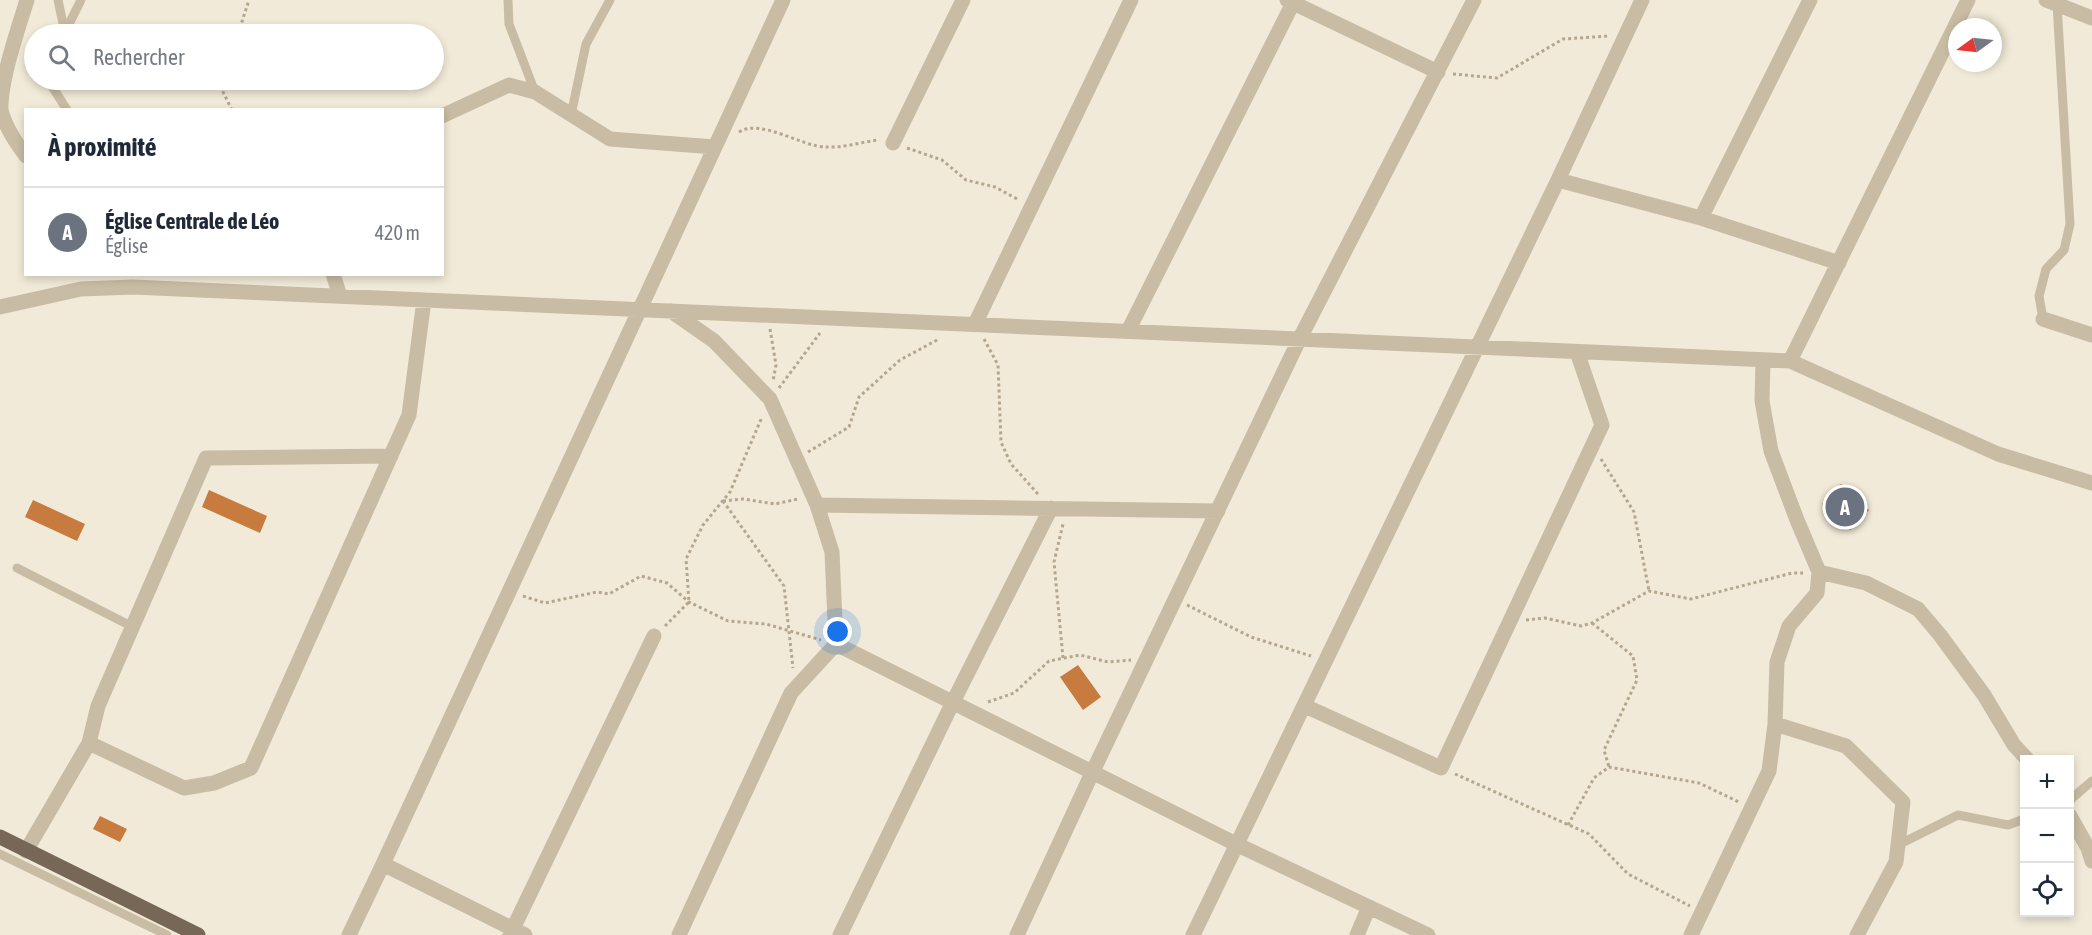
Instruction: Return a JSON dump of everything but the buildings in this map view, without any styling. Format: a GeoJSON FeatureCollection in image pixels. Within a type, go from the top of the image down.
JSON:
{"type":"FeatureCollection","features":[{"type":"Feature","properties":{"kind":"main road"},"geometry":{"type":"LineString","coordinates":[[0,837],[152,926],[198,935]]}},
{"type":"Feature","properties":{"kind":"street"},"geometry":{"type":"LineString","coordinates":[[24,153],[15,142],[1,111],[0,86],[4,64],[27,0]]}},
{"type":"Feature","properties":{"kind":"street"},"geometry":{"type":"LineString","coordinates":[[349,935],[783,0]]}},
{"type":"Feature","properties":{"kind":"street"},"geometry":{"type":"LineString","coordinates":[[893,143],[963,0]]}},
{"type":"Feature","properties":{"kind":"street"},"geometry":{"type":"LineString","coordinates":[[971,323],[1031,207],[1131,0]]}},
{"type":"Feature","properties":{"kind":"street"},"geometry":{"type":"LineString","coordinates":[[1017,935],[1299,340],[1474,0]]}},
{"type":"Feature","properties":{"kind":"street"},"geometry":{"type":"LineString","coordinates":[[1193,935],[1558,180],[1642,0]]}},
{"type":"Feature","properties":{"kind":"street"},"geometry":{"type":"LineString","coordinates":[[1701,218],[1810,0]]}},
{"type":"Feature","properties":{"kind":"street"},"geometry":{"type":"LineString","coordinates":[[1790,361],[1968,0]]}},
{"type":"Feature","properties":{"kind":"street"},"geometry":{"type":"LineString","coordinates":[[1128,332],[1290,1],[1438,72]]}},
{"type":"Feature","properties":{"kind":"street"},"geometry":{"type":"LineString","coordinates":[[2051,2],[2092,18]]}},
{"type":"Feature","properties":{"kind":"street"},"geometry":{"type":"LineString","coordinates":[[444,115],[509,85],[535,92],[610,139],[715,147]]}},
{"type":"Feature","properties":{"kind":"street"},"geometry":{"type":"LineString","coordinates":[[0,132],[15,142]]}},
{"type":"Feature","properties":{"kind":"street"},"geometry":{"type":"LineString","coordinates":[[1558,180],[1701,218],[1839,263]]}},
{"type":"Feature","properties":{"kind":"street"},"geometry":{"type":"LineString","coordinates":[[121,276],[134,287]]}},
{"type":"Feature","properties":{"kind":"street"},"geometry":{"type":"LineString","coordinates":[[334,276],[340,296]]}},
{"type":"Feature","properties":{"kind":"street"},"geometry":{"type":"LineString","coordinates":[[0,307],[81,289],[134,287],[1790,361],[1998,454],[2092,483]]}},
{"type":"Feature","properties":{"kind":"street"},"geometry":{"type":"LineString","coordinates":[[89,742],[183,788],[214,783],[251,768],[409,416],[424,300]]}},
{"type":"Feature","properties":{"kind":"street"},"geometry":{"type":"LineString","coordinates":[[671,311],[714,341],[770,399],[815,500],[832,552],[836,644],[791,693],[679,935]]}},
{"type":"Feature","properties":{"kind":"street"},"geometry":{"type":"LineString","coordinates":[[2043,319],[2092,336]]}},
{"type":"Feature","properties":{"kind":"street"},"geometry":{"type":"LineString","coordinates":[[1305,706],[1441,768],[1602,425],[1577,352]]}},
{"type":"Feature","properties":{"kind":"street"},"geometry":{"type":"LineString","coordinates":[[1691,935],[1769,771],[1775,724],[1777,662],[1789,626],[1816,593],[1820,572],[1797,520],[1771,451],[1762,401],[1763,360]]}},
{"type":"Feature","properties":{"kind":"street"},"geometry":{"type":"LineString","coordinates":[[26,851],[89,742],[98,706],[206,458],[391,456]]}},
{"type":"Feature","properties":{"kind":"street"},"geometry":{"type":"LineString","coordinates":[[815,500],[1067,509],[1218,511]]}},
{"type":"Feature","properties":{"kind":"street"},"geometry":{"type":"LineString","coordinates":[[840,935],[953,702],[1051,508]]}},
{"type":"Feature","properties":{"kind":"street"},"geometry":{"type":"LineString","coordinates":[[1820,572],[1866,583],[1918,609],[1984,695],[2014,745],[2024,755]]}},
{"type":"Feature","properties":{"kind":"street"},"geometry":{"type":"LineString","coordinates":[[383,864],[516,933],[654,636]]}},
{"type":"Feature","properties":{"kind":"street"},"geometry":{"type":"LineString","coordinates":[[836,644],[1238,844],[1428,935]]}},
{"type":"Feature","properties":{"kind":"street"},"geometry":{"type":"LineString","coordinates":[[1775,724],[1846,746],[1903,802],[1896,862],[1858,935]]}},
{"type":"Feature","properties":{"kind":"street"},"geometry":{"type":"LineString","coordinates":[[2074,823],[2088,848],[2092,861]]}},
{"type":"Feature","properties":{"kind":"street"},"geometry":{"type":"LineString","coordinates":[[1357,935],[1369,907]]}},
{"type":"Feature","properties":{"kind":"lane"},"geometry":{"type":"LineString","coordinates":[[58,0],[63,24]]}},
{"type":"Feature","properties":{"kind":"lane"},"geometry":{"type":"LineString","coordinates":[[70,24],[81,0]]}},
{"type":"Feature","properties":{"kind":"lane"},"geometry":{"type":"LineString","coordinates":[[508,0],[509,24],[535,92]]}},
{"type":"Feature","properties":{"kind":"lane"},"geometry":{"type":"LineString","coordinates":[[571,115],[586,44],[610,0]]}},
{"type":"Feature","properties":{"kind":"lane"},"geometry":{"type":"LineString","coordinates":[[2043,319],[2040,296],[2046,270],[2064,250],[2070,224],[2051,2]]}},
{"type":"Feature","properties":{"kind":"lane"},"geometry":{"type":"LineString","coordinates":[[54,90],[66,108]]}},
{"type":"Feature","properties":{"kind":"lane"},"geometry":{"type":"LineString","coordinates":[[17,568],[133,627]]}},
{"type":"Feature","properties":{"kind":"lane"},"geometry":{"type":"LineString","coordinates":[[2074,797],[2092,781]]}},
{"type":"Feature","properties":{"kind":"lane"},"geometry":{"type":"LineString","coordinates":[[1898,845],[1958,814],[2008,825],[2020,821]]}},
{"type":"Feature","properties":{"kind":"lane"},"geometry":{"type":"LineString","coordinates":[[0,854],[167,935]]}},
{"type":"Feature","properties":{"kind":"path"},"geometry":{"type":"LineString","coordinates":[[241,24],[247,0]]}},
{"type":"Feature","properties":{"kind":"path"},"geometry":{"type":"LineString","coordinates":[[1438,72],[1497,78],[1563,39],[1626,35]]}},
{"type":"Feature","properties":{"kind":"path"},"geometry":{"type":"LineString","coordinates":[[222,90],[231,108]]}},
{"type":"Feature","properties":{"kind":"path"},"geometry":{"type":"LineString","coordinates":[[715,147],[745,129],[764,130],[825,147],[884,139],[942,160],[966,180],[995,187],[1031,207]]}},
{"type":"Feature","properties":{"kind":"path"},"geometry":{"type":"LineString","coordinates":[[654,636],[689,602],[686,559],[703,525],[730,492],[770,399],[776,365],[768,315]]}},
{"type":"Feature","properties":{"kind":"path"},"geometry":{"type":"LineString","coordinates":[[770,399],[832,318]]}},
{"type":"Feature","properties":{"kind":"path"},"geometry":{"type":"LineString","coordinates":[[796,459],[849,427],[859,397],[900,360],[971,323],[998,365],[1001,442],[1011,464],[1051,508]]}},
{"type":"Feature","properties":{"kind":"path"},"geometry":{"type":"LineString","coordinates":[[1593,445],[1634,512],[1649,591]]}},
{"type":"Feature","properties":{"kind":"path"},"geometry":{"type":"LineString","coordinates":[[723,501],[743,500],[776,504],[815,500]]}},
{"type":"Feature","properties":{"kind":"path"},"geometry":{"type":"LineString","coordinates":[[723,501],[784,586],[794,674],[791,693]]}},
{"type":"Feature","properties":{"kind":"path"},"geometry":{"type":"LineString","coordinates":[[1063,658],[1054,562],[1067,509]]}},
{"type":"Feature","properties":{"kind":"path"},"geometry":{"type":"LineString","coordinates":[[1510,622],[1545,618],[1581,626],[1592,623],[1649,591],[1690,599],[1792,573],[1820,572]]}},
{"type":"Feature","properties":{"kind":"path"},"geometry":{"type":"LineString","coordinates":[[509,592],[545,603],[597,592],[609,594],[641,576],[667,583],[689,602],[728,621],[766,624],[836,644]]}},
{"type":"Feature","properties":{"kind":"path"},"geometry":{"type":"LineString","coordinates":[[1176,599],[1251,637],[1327,661]]}},
{"type":"Feature","properties":{"kind":"path"},"geometry":{"type":"LineString","coordinates":[[1592,623],[1633,656],[1637,680],[1604,750],[1609,767]]}},
{"type":"Feature","properties":{"kind":"path"},"geometry":{"type":"LineString","coordinates":[[967,709],[1014,693],[1049,661],[1080,655],[1108,662],[1147,658]]}},
{"type":"Feature","properties":{"kind":"path"},"geometry":{"type":"LineString","coordinates":[[1568,825],[1594,778],[1609,767],[1699,783],[1752,808]]}},
{"type":"Feature","properties":{"kind":"path"},"geometry":{"type":"LineString","coordinates":[[1441,768],[1589,834],[1628,874],[1702,913]]}},
{"type":"Feature","properties":{"kind":"place","name":"Église Centrale de Léo"},"geometry":{"type":"Point","coordinates":[1845,507]}}]}
